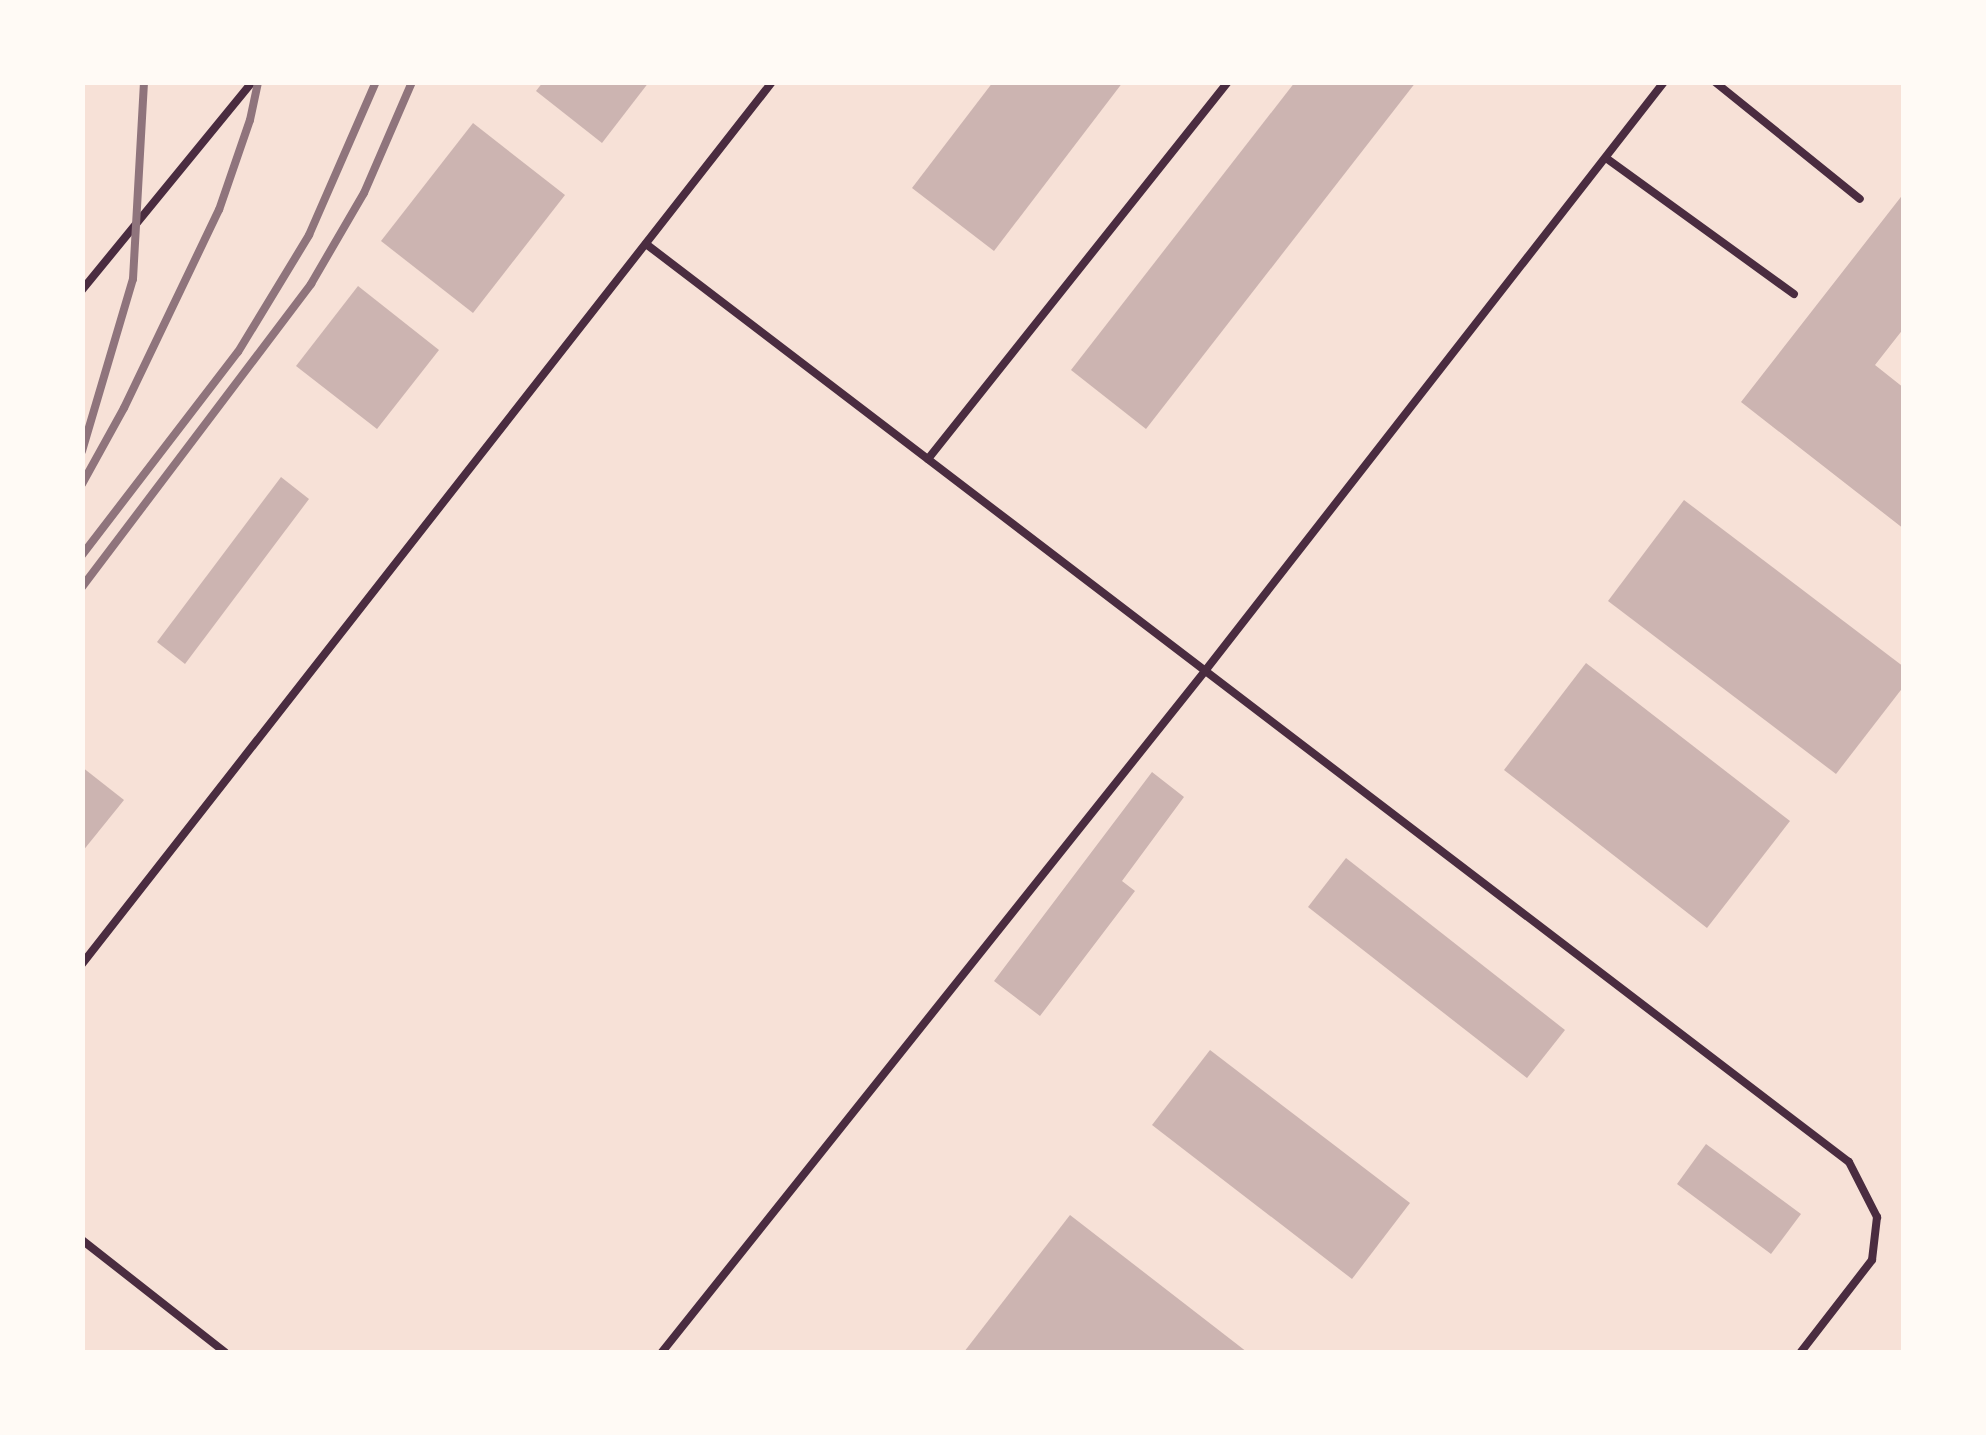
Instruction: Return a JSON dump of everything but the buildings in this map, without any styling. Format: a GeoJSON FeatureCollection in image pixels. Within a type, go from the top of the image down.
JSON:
{"type":"FeatureCollection","features":[{"type":"Feature","properties":{"kind":"lane"},"geometry":{"type":"LineString","coordinates":[[82,290],[252,82]]}},
{"type":"Feature","properties":{"kind":"lane"},"geometry":{"type":"LineString","coordinates":[[82,964],[772,82]]}},
{"type":"Feature","properties":{"kind":"lane"},"geometry":{"type":"LineString","coordinates":[[928,459],[1228,82]]}},
{"type":"Feature","properties":{"kind":"lane"},"geometry":{"type":"LineString","coordinates":[[662,1352],[1205,671],[1664,82]]}},
{"type":"Feature","properties":{"kind":"lane"},"geometry":{"type":"LineString","coordinates":[[1715,82],[1860,199]]}},
{"type":"Feature","properties":{"kind":"lane"},"geometry":{"type":"LineString","coordinates":[[1606,158],[1794,294]]}},
{"type":"Feature","properties":{"kind":"lane"},"geometry":{"type":"LineString","coordinates":[[646,244],[1849,1162],[1877,1217],[1872,1260],[1801,1352]]}},
{"type":"Feature","properties":{"kind":"lane"},"geometry":{"type":"LineString","coordinates":[[82,1240],[225,1352]]}},
{"type":"Feature","properties":{"kind":"railway"},"geometry":{"type":"LineString","coordinates":[[82,451],[133,279],[144,82]]}},
{"type":"Feature","properties":{"kind":"railway"},"geometry":{"type":"LineString","coordinates":[[82,484],[124,408],[219,210],[250,120],[258,82]]}},
{"type":"Feature","properties":{"kind":"railway"},"geometry":{"type":"LineString","coordinates":[[82,555],[238,352],[309,235],[376,82]]}},
{"type":"Feature","properties":{"kind":"railway"},"geometry":{"type":"LineString","coordinates":[[82,587],[311,284],[364,193],[412,82]]}}]}
